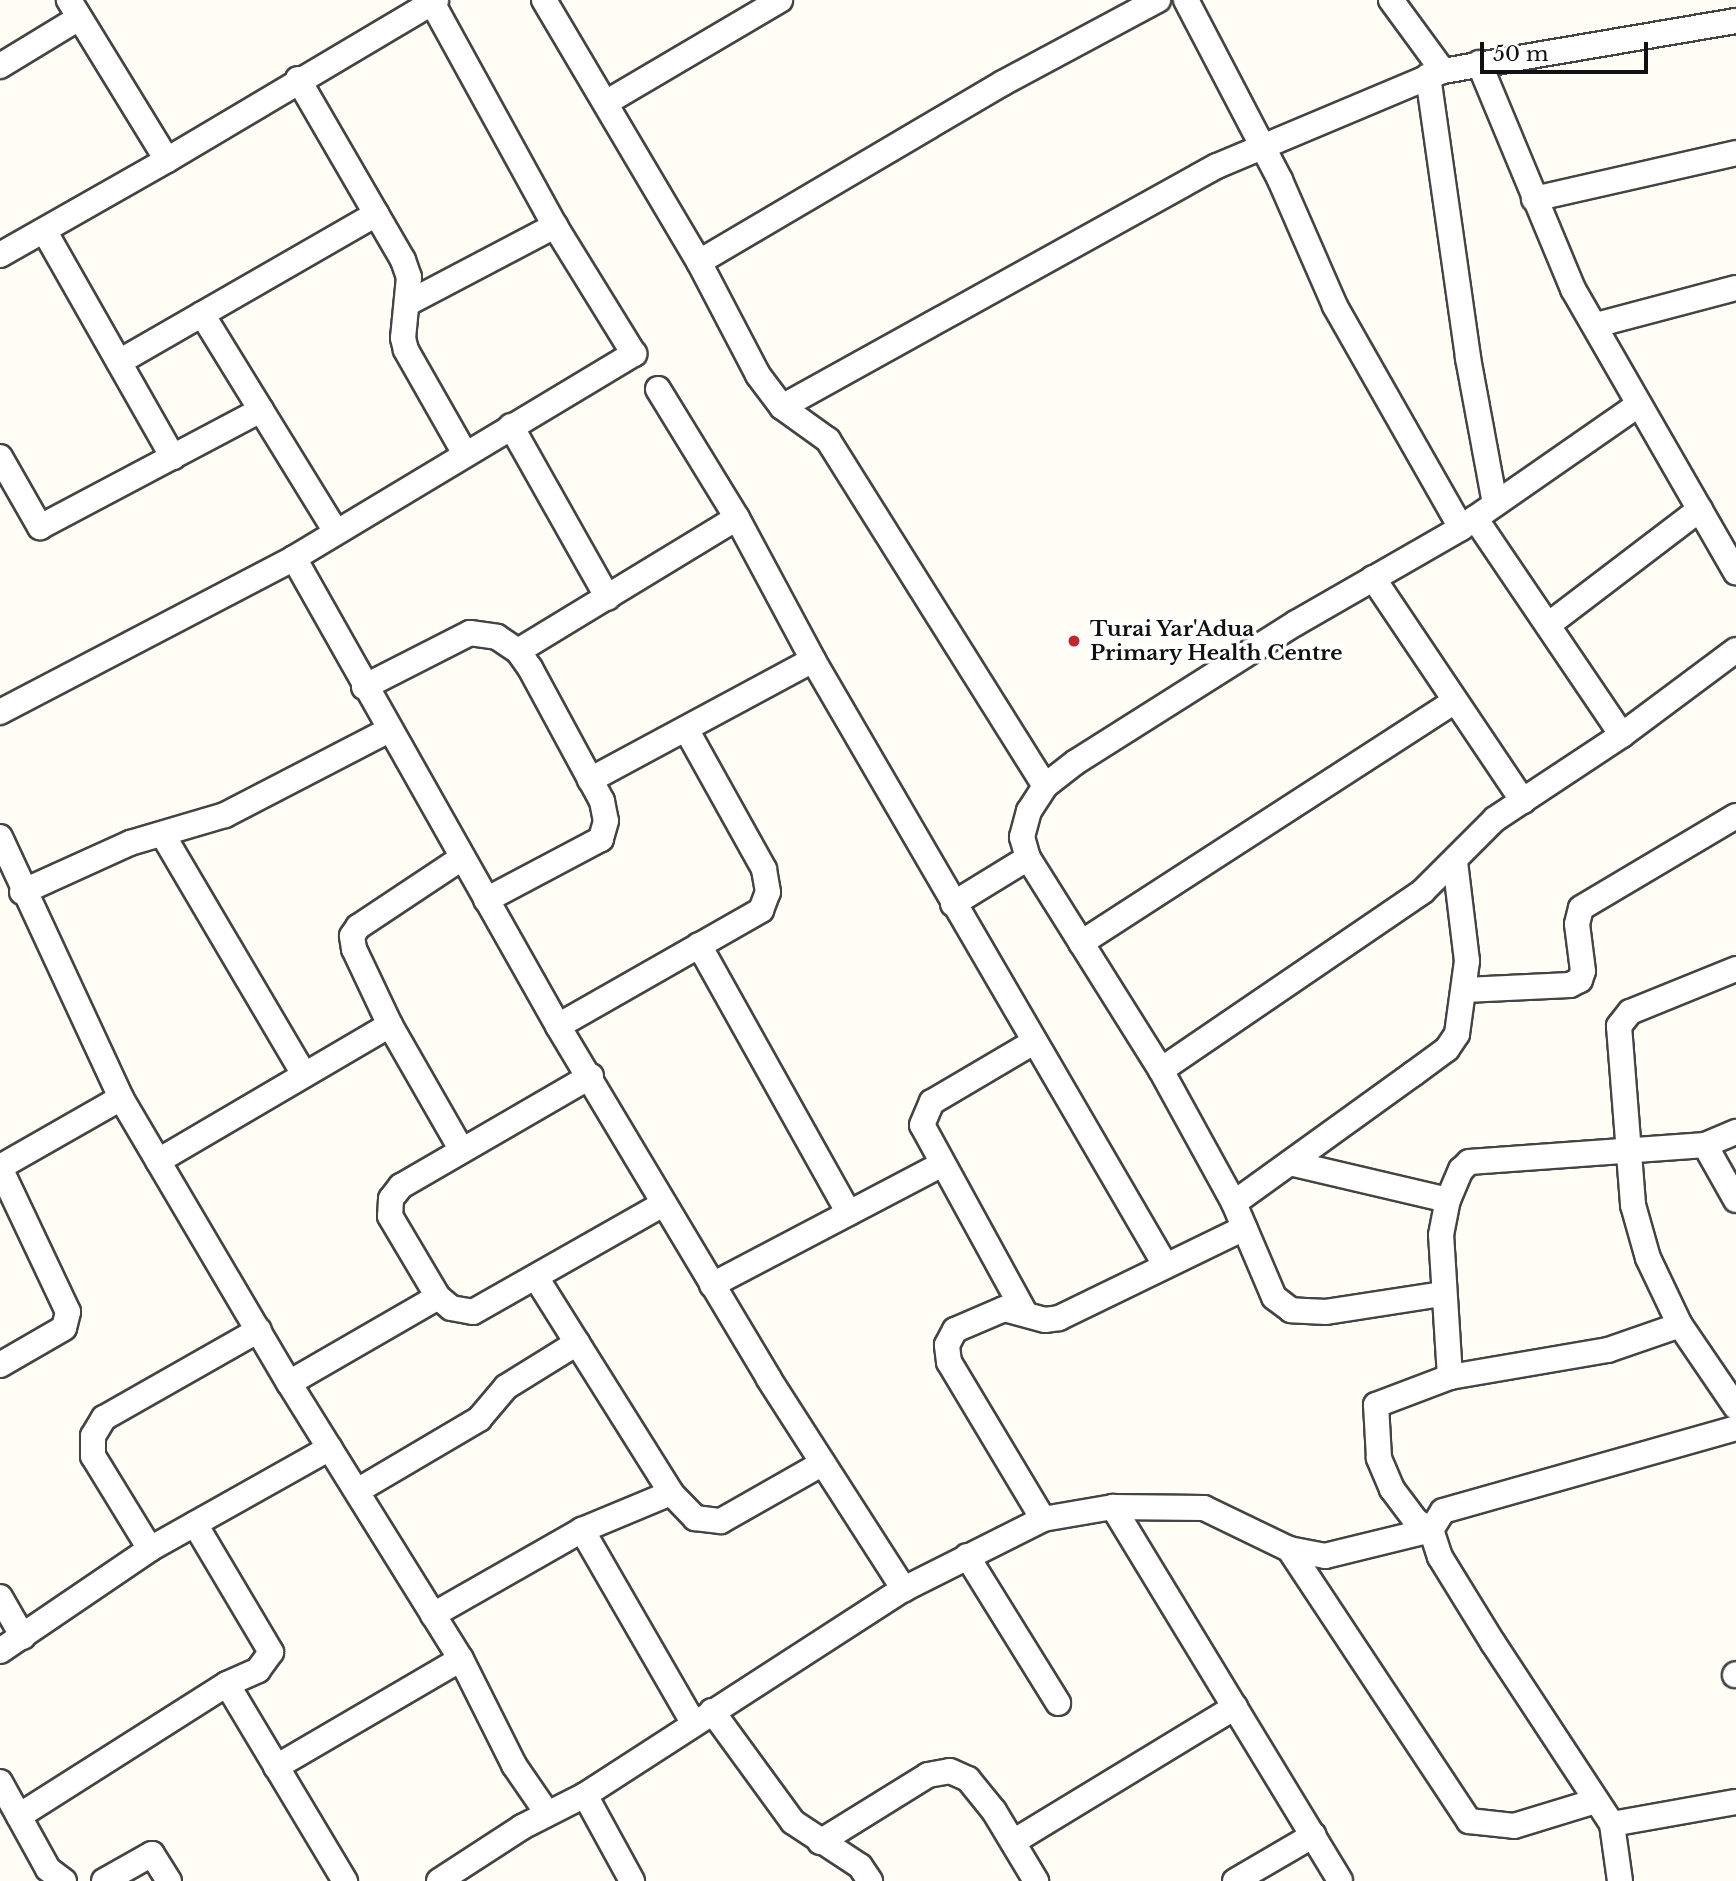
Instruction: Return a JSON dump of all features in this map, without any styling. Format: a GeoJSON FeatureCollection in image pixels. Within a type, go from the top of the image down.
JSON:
{"type":"FeatureCollection","features":[{"type":"Feature","properties":{"kind":"street"},"geometry":{"type":"LineString","coordinates":[[544,0],[699,262],[747,357],[782,407],[828,440],[1045,786]]}},
{"type":"Feature","properties":{"kind":"street"},"geometry":{"type":"LineString","coordinates":[[607,103],[780,0]]}},
{"type":"Feature","properties":{"kind":"street"},"geometry":{"type":"LineString","coordinates":[[699,262],[1003,83],[1158,0]]}},
{"type":"Feature","properties":{"kind":"street"},"geometry":{"type":"LineString","coordinates":[[1186,0],[1262,144],[1335,306],[1622,735]]}},
{"type":"Feature","properties":{"kind":"street"},"geometry":{"type":"LineString","coordinates":[[1391,0],[1436,73],[1468,358],[1477,516]]}},
{"type":"Feature","properties":{"kind":"street"},"geometry":{"type":"LineString","coordinates":[[0,255],[45,232],[298,79],[434,1],[555,226],[634,354],[294,558],[0,712]]}},
{"type":"Feature","properties":{"kind":"street"},"geometry":{"type":"LineString","coordinates":[[0,66],[74,9],[167,160]]}},
{"type":"Feature","properties":{"kind":"street"},"geometry":{"type":"LineString","coordinates":[[782,407],[1262,144],[1436,73],[1736,21]]}},
{"type":"Feature","properties":{"kind":"street"},"geometry":{"type":"LineString","coordinates":[[1479,64],[1573,289],[1736,572]]}},
{"type":"Feature","properties":{"kind":"street"},"geometry":{"type":"LineString","coordinates":[[298,79],[410,277],[410,302],[403,338],[406,350],[465,454]]}},
{"type":"Feature","properties":{"kind":"street"},"geometry":{"type":"LineString","coordinates":[[1534,199],[1736,153]]}},
{"type":"Feature","properties":{"kind":"street"},"geometry":{"type":"LineString","coordinates":[[119,362],[376,214]]}},
{"type":"Feature","properties":{"kind":"street"},"geometry":{"type":"LineString","coordinates":[[410,302],[555,226]]}},
{"type":"Feature","properties":{"kind":"street"},"geometry":{"type":"LineString","coordinates":[[45,232],[173,457]]}},
{"type":"Feature","properties":{"kind":"street"},"geometry":{"type":"LineString","coordinates":[[1596,325],[1736,288]]}},
{"type":"Feature","properties":{"kind":"street"},"geometry":{"type":"LineString","coordinates":[[202,314],[336,531]]}},
{"type":"Feature","properties":{"kind":"street"},"geometry":{"type":"LineString","coordinates":[[659,390],[737,518],[813,660],[1164,1263]]}},
{"type":"Feature","properties":{"kind":"street"},"geometry":{"type":"LineString","coordinates":[[1442,1294],[1326,1312],[1292,1310],[1274,1297],[1234,1203],[1161,1070],[1028,858],[1022,837],[1029,811],[1045,786],[1110,738],[1477,516],[1638,405]]}},
{"type":"Feature","properties":{"kind":"street"},"geometry":{"type":"LineString","coordinates":[[0,457],[40,527],[261,410]]}},
{"type":"Feature","properties":{"kind":"street"},"geometry":{"type":"LineString","coordinates":[[511,426],[608,597]]}},
{"type":"Feature","properties":{"kind":"street"},"geometry":{"type":"LineString","coordinates":[[1548,625],[1700,509]]}},
{"type":"Feature","properties":{"kind":"street"},"geometry":{"type":"LineString","coordinates":[[518,651],[737,518]]}},
{"type":"Feature","properties":{"kind":"street"},"geometry":{"type":"LineString","coordinates":[[294,558],[364,687],[663,1204],[904,1589]]}},
{"type":"Feature","properties":{"kind":"street"},"geometry":{"type":"LineString","coordinates":[[1373,578],[1523,801]]}},
{"type":"Feature","properties":{"kind":"street"},"geometry":{"type":"LineString","coordinates":[[364,687],[470,633],[497,637],[518,651],[602,801],[606,821],[601,839],[486,900]]}},
{"type":"Feature","properties":{"kind":"street"},"geometry":{"type":"LineString","coordinates":[[1161,1070],[1423,891],[1455,862],[1486,827],[1622,735],[1736,650]]}},
{"type":"Feature","properties":{"kind":"street"},"geometry":{"type":"LineString","coordinates":[[590,780],[813,660]]}},
{"type":"Feature","properties":{"kind":"street"},"geometry":{"type":"LineString","coordinates":[[1081,943],[1455,701]]}},
{"type":"Feature","properties":{"kind":"street"},"geometry":{"type":"LineString","coordinates":[[558,1026],[761,909],[768,892],[764,869],[686,729]]}},
{"type":"Feature","properties":{"kind":"street"},"geometry":{"type":"LineString","coordinates":[[22,892],[130,844],[225,815],[389,730]]}},
{"type":"Feature","properties":{"kind":"street"},"geometry":{"type":"LineString","coordinates":[[1465,990],[1570,985],[1580,980],[1583,971],[1577,924],[1581,908],[1736,816]]}},
{"type":"Feature","properties":{"kind":"street"},"geometry":{"type":"LineString","coordinates":[[163,835],[304,1074]]}},
{"type":"Feature","properties":{"kind":"street"},"geometry":{"type":"LineString","coordinates":[[0,837],[22,892],[121,1098],[289,1383],[461,1659],[514,1765],[547,1813]]}},
{"type":"Feature","properties":{"kind":"street"},"geometry":{"type":"LineString","coordinates":[[461,1149],[390,1025],[354,949],[352,936],[358,927],[462,858]]}},
{"type":"Feature","properties":{"kind":"street"},"geometry":{"type":"LineString","coordinates":[[953,904],[1028,858]]}},
{"type":"Feature","properties":{"kind":"street"},"geometry":{"type":"LineString","coordinates":[[1234,1203],[1447,1049],[1457,1034],[1467,961],[1455,862]]}},
{"type":"Feature","properties":{"kind":"street"},"geometry":{"type":"LineString","coordinates":[[699,945],[849,1213]]}},
{"type":"Feature","properties":{"kind":"street"},"geometry":{"type":"LineString","coordinates":[[1736,969],[1623,1017],[1619,1026],[1633,1205],[1648,1258],[1680,1325],[1736,1407]]}},
{"type":"Feature","properties":{"kind":"street"},"geometry":{"type":"LineString","coordinates":[[158,1161],[390,1025]]}},
{"type":"Feature","properties":{"kind":"street"},"geometry":{"type":"LineString","coordinates":[[1025,1313],[922,1125],[924,1111],[1034,1042]]}},
{"type":"Feature","properties":{"kind":"street"},"geometry":{"type":"LineString","coordinates":[[591,1076],[401,1186],[391,1199],[390,1216],[438,1297],[451,1308],[473,1312],[537,1279],[663,1204]]}},
{"type":"Feature","properties":{"kind":"street"},"geometry":{"type":"LineString","coordinates":[[0,1365],[64,1328],[68,1312],[0,1167],[121,1098]]}},
{"type":"Feature","properties":{"kind":"street"},"geometry":{"type":"LineString","coordinates":[[1450,1377],[1442,1294],[1441,1235],[1448,1200],[1461,1170],[1469,1162],[1629,1153],[1705,1144],[1736,1132]]}},
{"type":"Feature","properties":{"kind":"street"},"geometry":{"type":"LineString","coordinates":[[1705,1144],[1736,1200]]}},
{"type":"Feature","properties":{"kind":"street"},"geometry":{"type":"LineString","coordinates":[[1290,1163],[1448,1200]]}},
{"type":"Feature","properties":{"kind":"street"},"geometry":{"type":"LineString","coordinates":[[712,1285],[942,1164]]}},
{"type":"Feature","properties":{"kind":"street"},"geometry":{"type":"LineString","coordinates":[[1043,1519],[949,1362],[947,1345],[955,1330],[1004,1309],[1045,1320],[1059,1318],[1164,1263],[1244,1227]]}},
{"type":"Feature","properties":{"kind":"street"},"geometry":{"type":"LineString","coordinates":[[537,1279],[671,1493],[695,1518],[721,1521],[823,1463]]}},
{"type":"Feature","properties":{"kind":"street"},"geometry":{"type":"LineString","coordinates":[[289,1383],[438,1297]]}},
{"type":"Feature","properties":{"kind":"street"},"geometry":{"type":"LineString","coordinates":[[1620,1881],[1612,1824],[1440,1556],[1431,1530],[1416,1521],[1392,1489],[1379,1458],[1376,1405],[1450,1377],[1608,1350],[1680,1325]]}},
{"type":"Feature","properties":{"kind":"street"},"geometry":{"type":"LineString","coordinates":[[150,1549],[93,1456],[93,1436],[104,1418],[259,1330]]}},
{"type":"Feature","properties":{"kind":"street"},"geometry":{"type":"LineString","coordinates":[[357,1491],[479,1419],[506,1387],[577,1343]]}},
{"type":"Feature","properties":{"kind":"street"},"geometry":{"type":"LineString","coordinates":[[439,1881],[547,1813],[585,1795],[904,1589],[1043,1519],[1113,1507],[1204,1508],[1289,1549],[1325,1556],[1431,1530],[1443,1511],[1736,1428]]}},
{"type":"Feature","properties":{"kind":"street"},"geometry":{"type":"LineString","coordinates":[[0,1651],[150,1549],[330,1448]]}},
{"type":"Feature","properties":{"kind":"street"},"geometry":{"type":"LineString","coordinates":[[433,1615],[582,1530],[671,1493]]}},
{"type":"Feature","properties":{"kind":"street"},"geometry":{"type":"LineString","coordinates":[[1113,1507],[1340,1881]]}},
{"type":"Feature","properties":{"kind":"street"},"geometry":{"type":"LineString","coordinates":[[19,1816],[227,1684],[258,1670],[271,1652],[195,1524]]}},
{"type":"Feature","properties":{"kind":"street"},"geometry":{"type":"LineString","coordinates":[[582,1530],[702,1717],[793,1822],[860,1866],[870,1881]]}},
{"type":"Feature","properties":{"kind":"street"},"geometry":{"type":"LineString","coordinates":[[1289,1549],[1469,1821],[1514,1826],[1596,1801]]}},
{"type":"Feature","properties":{"kind":"street"},"geometry":{"type":"LineString","coordinates":[[967,1556],[1058,1703]]}},
{"type":"Feature","properties":{"kind":"street"},"geometry":{"type":"LineString","coordinates":[[0,1598],[23,1637]]}},
{"type":"Feature","properties":{"kind":"street"},"geometry":{"type":"LineString","coordinates":[[276,1766],[461,1659]]}},
{"type":"Feature","properties":{"kind":"street"},"geometry":{"type":"LineString","coordinates":[[227,1684],[345,1881]]}},
{"type":"Feature","properties":{"kind":"street"},"geometry":{"type":"LineString","coordinates":[[1013,1842],[1235,1707]]}},
{"type":"Feature","properties":{"kind":"street"},"geometry":{"type":"LineString","coordinates":[[820,1842],[928,1775],[950,1771],[968,1779],[1013,1842],[1036,1881]]}},
{"type":"Feature","properties":{"kind":"street"},"geometry":{"type":"LineString","coordinates":[[0,1782],[48,1869],[64,1881]]}},
{"type":"Feature","properties":{"kind":"street"},"geometry":{"type":"LineString","coordinates":[[585,1795],[632,1881]]}},
{"type":"Feature","properties":{"kind":"street"},"geometry":{"type":"LineString","coordinates":[[1612,1824],[1736,1802]]}},
{"type":"Feature","properties":{"kind":"street"},"geometry":{"type":"LineString","coordinates":[[1235,1881],[1314,1835]]}},
{"type":"Feature","properties":{"kind":"street"},"geometry":{"type":"LineString","coordinates":[[104,1881],[152,1854],[169,1881]]}},
{"type":"Feature","properties":{"kind":"place","name":"Turai Yar'Adua Primary Health Centre"},"geometry":{"type":"Point","coordinates":[1074,641]}}]}
